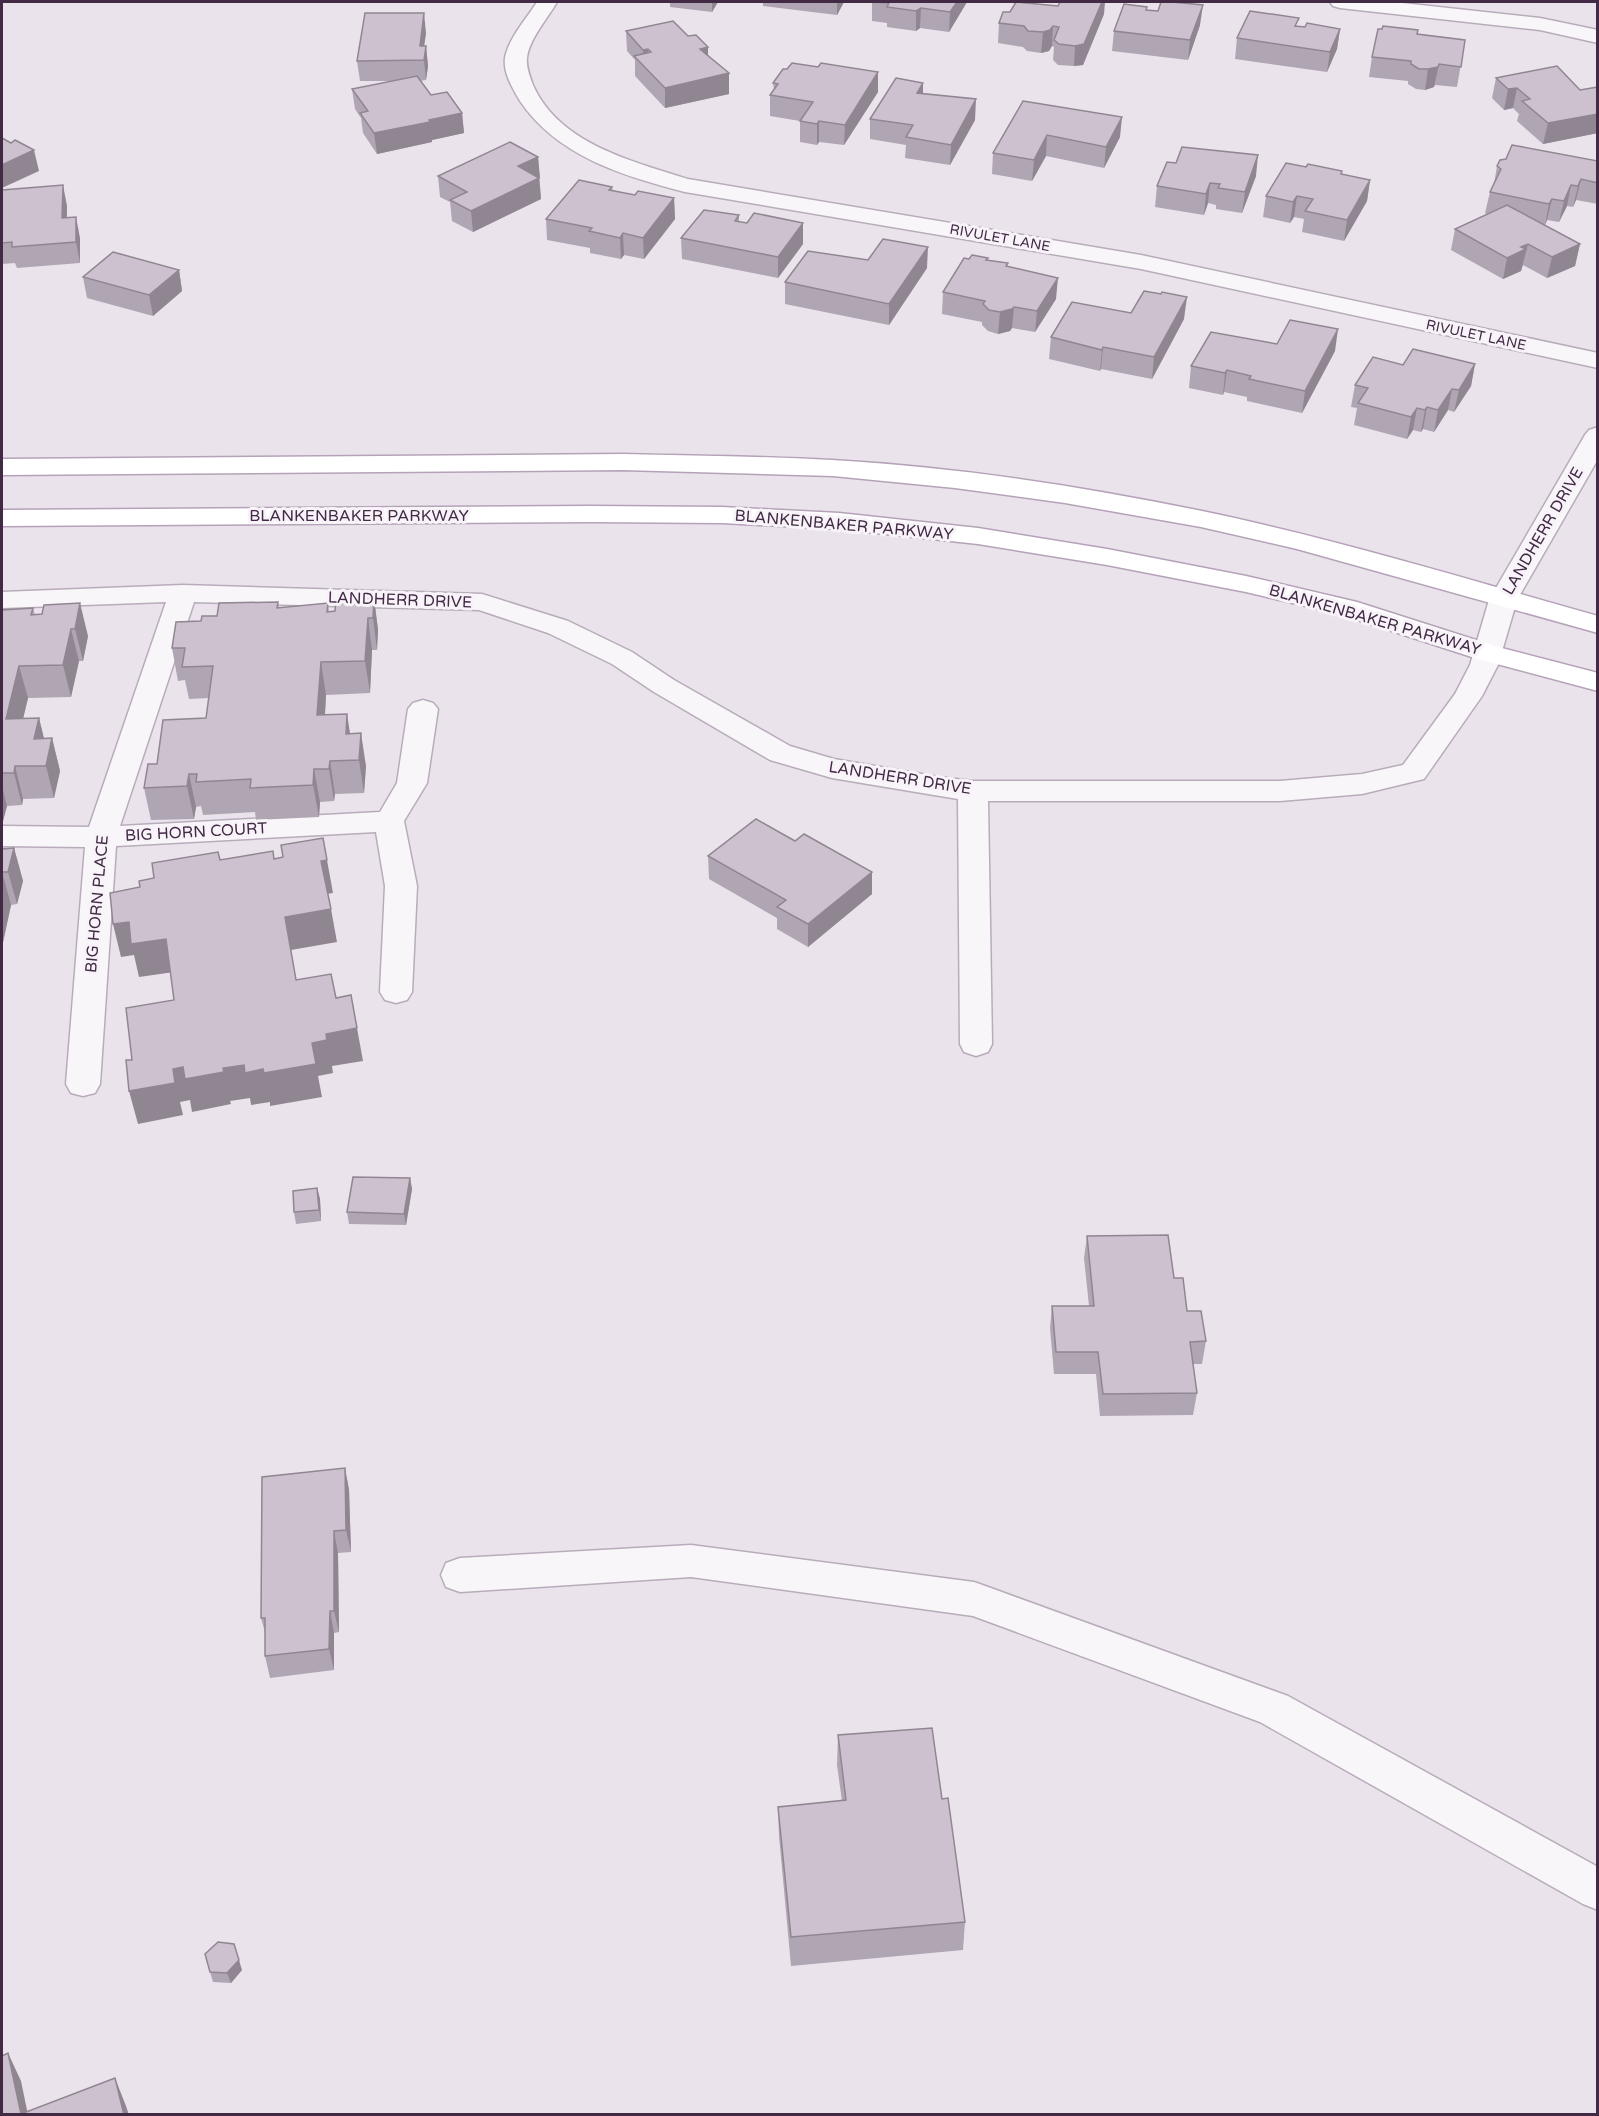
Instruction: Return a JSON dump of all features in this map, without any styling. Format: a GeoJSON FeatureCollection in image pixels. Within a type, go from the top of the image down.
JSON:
{"type":"FeatureCollection","features":[{"type":"Feature","properties":{"kind":"main road"},"geometry":{"type":"LineString","coordinates":[[2,466],[623,462],[833,468],[955,480],[1065,495],[1202,519],[1303,542],[1598,625]]}},
{"type":"Feature","properties":{"kind":"main road","name":"BLANKENBAKER PARKWAY"},"geometry":{"type":"LineString","coordinates":[[2,518],[615,514],[722,515],[839,521],[990,538],[1107,556],[1246,584],[1347,609],[1488,653],[1598,682]]}},
{"type":"Feature","properties":{"kind":"street","name":"RIVULET LANE"},"geometry":{"type":"LineString","coordinates":[[547,2],[516,57],[519,79],[544,120],[566,138],[595,155],[631,168],[685,185],[1141,262],[1598,361]]}},
{"type":"Feature","properties":{"kind":"street"},"geometry":{"type":"LineString","coordinates":[[1340,2],[1540,24],[1598,37]]}},
{"type":"Feature","properties":{"kind":"street","name":"LANDHERR DRIVE"},"geometry":{"type":"LineString","coordinates":[[2,600],[183,593],[482,602],[558,627],[622,658],[664,686],[780,753],[832,768],[974,791],[1280,791],[1362,784],[1413,772],[1468,696],[1488,653],[1503,600],[1598,435]]}},
{"type":"Feature","properties":{"kind":"street","name":"BIG HORN PLACE"},"geometry":{"type":"LineString","coordinates":[[83,1084],[101,837],[183,593]]}},
{"type":"Feature","properties":{"kind":"street"},"geometry":{"type":"LineString","coordinates":[[396,992],[401,886],[390,821],[412,783],[423,709]]}},
{"type":"Feature","properties":{"kind":"street"},"geometry":{"type":"LineString","coordinates":[[974,791],[976,1044]]}},
{"type":"Feature","properties":{"kind":"street","name":"BIG HORN COURT"},"geometry":{"type":"LineString","coordinates":[[2,836],[101,837],[390,821]]}},
{"type":"Feature","properties":{"kind":"street"},"geometry":{"type":"LineString","coordinates":[[460,1575],[691,1561],[974,1599],[1274,1709],[1598,1890]]}},
{"type":"Feature","properties":{"kind":"building"},"geometry":{"type":"Polygon","coordinates":[[[875,2],[957,2],[950,12],[921,8],[916,11],[887,7],[889,3],[875,2]]]}},
{"type":"Feature","properties":{"kind":"building"},"geometry":{"type":"Polygon","coordinates":[[[1016,2],[1058,6],[1060,2],[1102,2],[1084,44],[1075,46],[1059,44],[1054,40],[1059,27],[1053,26],[1050,30],[1043,32],[1028,31],[1024,26],[999,23],[1003,12],[1010,12],[1016,2]]]}},
{"type":"Feature","properties":{"kind":"building"},"geometry":{"type":"Polygon","coordinates":[[[1161,2],[1203,5],[1190,40],[1114,31],[1124,4],[1158,11],[1161,2]]]}},
{"type":"Feature","properties":{"kind":"building"},"geometry":{"type":"Polygon","coordinates":[[[1250,11],[1299,18],[1295,26],[1305,27],[1307,23],[1340,29],[1330,52],[1237,38],[1250,11]]]}},
{"type":"Feature","properties":{"kind":"building"},"geometry":{"type":"Polygon","coordinates":[[[365,13],[424,13],[420,46],[426,46],[424,60],[357,61],[365,13]]]}},
{"type":"Feature","properties":{"kind":"building"},"geometry":{"type":"Polygon","coordinates":[[[673,21],[688,36],[696,35],[708,47],[700,49],[729,73],[665,88],[634,56],[651,52],[648,49],[643,50],[626,31],[673,21]]]}},
{"type":"Feature","properties":{"kind":"building"},"geometry":{"type":"Polygon","coordinates":[[[1383,26],[1418,30],[1417,34],[1465,40],[1461,67],[1439,64],[1438,67],[1419,69],[1411,64],[1411,61],[1372,57],[1378,29],[1382,29],[1383,26]]]}},
{"type":"Feature","properties":{"kind":"building"},"geometry":{"type":"Polygon","coordinates":[[[792,63],[818,67],[821,63],[878,72],[845,125],[819,121],[817,124],[800,121],[813,102],[770,95],[778,84],[773,83],[783,69],[787,69],[792,63]]]}},
{"type":"Feature","properties":{"kind":"building"},"geometry":{"type":"Polygon","coordinates":[[[1557,66],[1580,90],[1598,87],[1598,114],[1548,123],[1522,101],[1530,99],[1517,88],[1508,89],[1496,78],[1557,66]]]}},
{"type":"Feature","properties":{"kind":"building"},"geometry":{"type":"Polygon","coordinates":[[[417,76],[431,95],[447,92],[462,113],[374,133],[360,113],[368,111],[352,89],[417,76]]]}},
{"type":"Feature","properties":{"kind":"building"},"geometry":{"type":"Polygon","coordinates":[[[896,78],[923,83],[917,93],[976,99],[951,145],[906,137],[913,125],[870,119],[896,78]]]}},
{"type":"Feature","properties":{"kind":"building"},"geometry":{"type":"Polygon","coordinates":[[[1023,101],[1122,117],[1106,147],[1047,135],[1034,160],[993,153],[1023,101]]]}},
{"type":"Feature","properties":{"kind":"building"},"geometry":{"type":"Polygon","coordinates":[[[2,138],[11,143],[15,140],[34,150],[2,165],[2,138]]]}},
{"type":"Feature","properties":{"kind":"building"},"geometry":{"type":"Polygon","coordinates":[[[510,142],[538,157],[518,166],[539,178],[471,211],[450,200],[467,192],[438,176],[510,142]]]}},
{"type":"Feature","properties":{"kind":"building"},"geometry":{"type":"Polygon","coordinates":[[[1512,145],[1598,161],[1598,183],[1581,179],[1578,186],[1571,185],[1564,201],[1552,199],[1549,204],[1490,192],[1501,169],[1497,166],[1500,160],[1506,159],[1512,145]]]}},
{"type":"Feature","properties":{"kind":"building"},"geometry":{"type":"Polygon","coordinates":[[[1182,147],[1258,155],[1245,192],[1218,188],[1220,184],[1210,183],[1206,194],[1157,186],[1167,162],[1176,163],[1182,147]]]}},
{"type":"Feature","properties":{"kind":"building"},"geometry":{"type":"Polygon","coordinates":[[[1286,163],[1306,167],[1308,164],[1370,180],[1347,220],[1305,211],[1313,199],[1297,196],[1293,202],[1266,196],[1286,163]]]}},
{"type":"Feature","properties":{"kind":"building"},"geometry":{"type":"Polygon","coordinates":[[[579,180],[612,187],[609,190],[635,195],[638,191],[674,198],[643,238],[623,233],[620,238],[589,231],[592,228],[546,219],[579,180]]]}},
{"type":"Feature","properties":{"kind":"building"},"geometry":{"type":"Polygon","coordinates":[[[63,185],[62,218],[76,217],[76,242],[12,247],[12,242],[2,243],[2,190],[63,185]]]}},
{"type":"Feature","properties":{"kind":"building"},"geometry":{"type":"Polygon","coordinates":[[[1507,205],[1580,244],[1552,257],[1528,244],[1521,247],[1526,249],[1507,258],[1455,229],[1507,205]]]}},
{"type":"Feature","properties":{"kind":"building"},"geometry":{"type":"Polygon","coordinates":[[[704,210],[739,215],[735,221],[747,223],[754,213],[803,223],[778,257],[681,238],[704,210]]]}},
{"type":"Feature","properties":{"kind":"building"},"geometry":{"type":"Polygon","coordinates":[[[883,239],[928,247],[889,304],[785,282],[808,251],[868,260],[883,239]]]}},
{"type":"Feature","properties":{"kind":"building"},"geometry":{"type":"Polygon","coordinates":[[[113,252],[179,270],[149,295],[83,277],[113,252]]]}},
{"type":"Feature","properties":{"kind":"building"},"geometry":{"type":"Polygon","coordinates":[[[972,255],[988,258],[986,260],[1008,263],[1006,266],[1058,278],[1037,311],[1014,307],[1000,312],[989,310],[983,304],[985,301],[943,292],[964,258],[969,259],[972,255]]]}},
{"type":"Feature","properties":{"kind":"building"},"geometry":{"type":"Polygon","coordinates":[[[1144,291],[1187,297],[1154,357],[1103,347],[1102,350],[1051,337],[1072,302],[1131,313],[1144,291]]]}},
{"type":"Feature","properties":{"kind":"building"},"geometry":{"type":"Polygon","coordinates":[[[1290,320],[1338,329],[1305,391],[1249,379],[1251,376],[1227,370],[1225,373],[1191,366],[1211,332],[1277,344],[1290,320]]]}},
{"type":"Feature","properties":{"kind":"building"},"geometry":{"type":"Polygon","coordinates":[[[1413,349],[1475,364],[1459,390],[1452,389],[1438,410],[1427,407],[1425,410],[1417,408],[1411,417],[1358,403],[1368,388],[1355,385],[1373,357],[1403,365],[1413,349]]]}},
{"type":"Feature","properties":{"kind":"building"},"geometry":{"type":"Polygon","coordinates":[[[374,598],[373,618],[368,618],[365,661],[321,662],[317,715],[347,714],[346,734],[361,733],[359,760],[330,761],[329,769],[314,769],[313,785],[250,788],[251,779],[196,782],[197,774],[189,774],[187,786],[144,788],[148,764],[157,764],[163,720],[206,718],[213,666],[182,667],[185,648],[172,648],[176,622],[201,621],[202,616],[217,616],[219,603],[278,602],[277,608],[328,603],[327,612],[335,611],[336,600],[374,598]]]}},
{"type":"Feature","properties":{"kind":"building"},"geometry":{"type":"Polygon","coordinates":[[[80,603],[75,629],[71,629],[63,665],[19,666],[6,719],[39,718],[34,739],[52,738],[46,766],[15,766],[14,773],[2,773],[2,610],[33,608],[31,615],[42,614],[44,605],[80,603]]]}},
{"type":"Feature","properties":{"kind":"building"},"geometry":{"type":"Polygon","coordinates":[[[756,819],[795,841],[804,834],[872,872],[808,924],[777,907],[786,900],[708,856],[756,819]]]}},
{"type":"Feature","properties":{"kind":"building"},"geometry":{"type":"Polygon","coordinates":[[[323,838],[327,860],[321,861],[331,909],[285,917],[296,980],[331,974],[336,998],[351,995],[357,1028],[326,1034],[327,1040],[312,1043],[316,1064],[264,1073],[263,1069],[245,1073],[244,1065],[223,1068],[224,1072],[185,1079],[183,1067],[173,1069],[175,1083],[129,1091],[126,1060],[132,1060],[126,1008],[174,1000],[166,939],[131,944],[129,922],[113,924],[110,893],[140,887],[139,881],[154,878],[152,863],[218,852],[220,860],[273,851],[274,859],[283,857],[281,845],[323,838]]]}},
{"type":"Feature","properties":{"kind":"building"},"geometry":{"type":"Polygon","coordinates":[[[14,848],[8,872],[2,872],[2,849],[14,848]]]}},
{"type":"Feature","properties":{"kind":"building"},"geometry":{"type":"Polygon","coordinates":[[[353,1177],[410,1178],[404,1214],[347,1212],[353,1177]]]}},
{"type":"Feature","properties":{"kind":"building"},"geometry":{"type":"Polygon","coordinates":[[[317,1188],[319,1210],[294,1212],[293,1191],[317,1188]]]}},
{"type":"Feature","properties":{"kind":"building"},"geometry":{"type":"Polygon","coordinates":[[[1168,1235],[1174,1278],[1183,1278],[1187,1311],[1201,1311],[1206,1341],[1190,1342],[1197,1393],[1103,1394],[1098,1352],[1056,1352],[1052,1306],[1094,1306],[1087,1236],[1168,1235]]]}},
{"type":"Feature","properties":{"kind":"building"},"geometry":{"type":"Polygon","coordinates":[[[345,1468],[346,1530],[334,1531],[334,1611],[330,1611],[329,1649],[265,1656],[265,1618],[261,1618],[262,1477],[345,1468]]]}},
{"type":"Feature","properties":{"kind":"building"},"geometry":{"type":"Polygon","coordinates":[[[932,1728],[942,1799],[948,1798],[965,1922],[791,1937],[778,1807],[846,1800],[838,1735],[932,1728]]]}},
{"type":"Feature","properties":{"kind":"building"},"geometry":{"type":"Polygon","coordinates":[[[218,1942],[234,1944],[239,1960],[227,1973],[210,1972],[205,1954],[218,1942]]]}},
{"type":"Feature","properties":{"kind":"building"},"geometry":{"type":"Polygon","coordinates":[[[8,2053],[21,2114],[115,2078],[124,2115],[2,2115],[2,2056],[8,2053]]]}}]}
